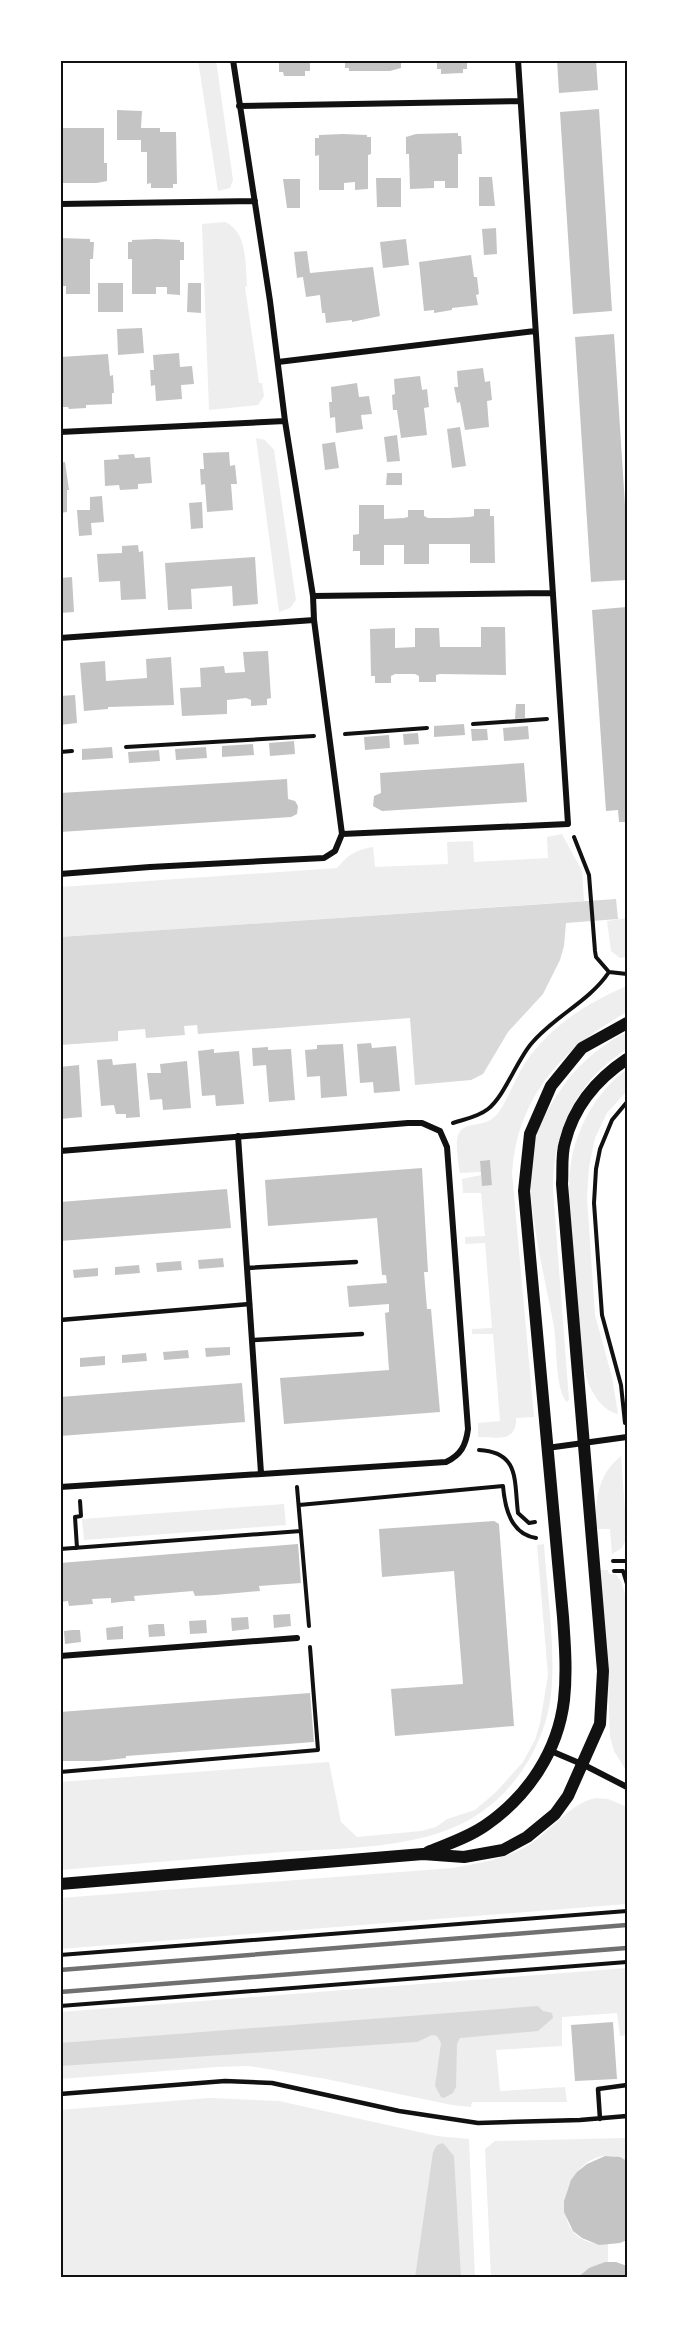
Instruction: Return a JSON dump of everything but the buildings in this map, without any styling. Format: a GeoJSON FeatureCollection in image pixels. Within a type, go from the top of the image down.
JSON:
{"type":"FeatureCollection","features":[{"type":"Feature","properties":{"kind":"main road"},"geometry":{"type":"LineString","coordinates":[[423,1854],[470,1834],[500,1814],[531,1783],[551,1751],[564,1702],[566,1664],[524,1191],[530,1134],[551,1086],[582,1048],[627,1023]]}},
{"type":"Feature","properties":{"kind":"main road"},"geometry":{"type":"LineString","coordinates":[[60,1884],[423,1854],[464,1857],[503,1850],[527,1837],[555,1814],[568,1796],[584,1765],[600,1724],[603,1671],[562,1184],[564,1143],[576,1113],[588,1093],[610,1071],[627,1059]]}},
{"type":"Feature","properties":{"kind":"street"},"geometry":{"type":"LineString","coordinates":[[60,874],[324,858],[335,851],[342,834],[314,620],[313,596],[285,421],[233,60]]}},
{"type":"Feature","properties":{"kind":"street"},"geometry":{"type":"LineString","coordinates":[[342,834],[568,824],[563,718],[518,60]]}},
{"type":"Feature","properties":{"kind":"street"},"geometry":{"type":"LineString","coordinates":[[239,106],[520,101]]}},
{"type":"Feature","properties":{"kind":"street"},"geometry":{"type":"LineString","coordinates":[[60,204],[255,201]]}},
{"type":"Feature","properties":{"kind":"street"},"geometry":{"type":"LineString","coordinates":[[278,363],[535,331]]}},
{"type":"Feature","properties":{"kind":"street"},"geometry":{"type":"LineString","coordinates":[[60,432],[285,421]]}},
{"type":"Feature","properties":{"kind":"street"},"geometry":{"type":"LineString","coordinates":[[313,596],[553,593]]}},
{"type":"Feature","properties":{"kind":"street"},"geometry":{"type":"LineString","coordinates":[[60,638],[314,620]]}},
{"type":"Feature","properties":{"kind":"street"},"geometry":{"type":"LineString","coordinates":[[60,1151],[408,1123],[422,1123],[440,1131],[447,1147],[468,1429],[462,1449],[456,1457],[446,1462],[60,1487]]}},
{"type":"Feature","properties":{"kind":"street"},"geometry":{"type":"LineString","coordinates":[[238,1136],[261,1473]]}},
{"type":"Feature","properties":{"kind":"street"},"geometry":{"type":"LineString","coordinates":[[548,1448],[627,1437]]}},
{"type":"Feature","properties":{"kind":"street"},"geometry":{"type":"LineString","coordinates":[[60,1656],[297,1638]]}},
{"type":"Feature","properties":{"kind":"street"},"geometry":{"type":"LineString","coordinates":[[551,1751],[627,1787]]}},
{"type":"Feature","properties":{"kind":"lane"},"geometry":{"type":"LineString","coordinates":[[247,1268],[356,1262]]}},
{"type":"Feature","properties":{"kind":"lane"},"geometry":{"type":"LineString","coordinates":[[60,1320],[250,1304]]}},
{"type":"Feature","properties":{"kind":"lane"},"geometry":{"type":"LineString","coordinates":[[252,1340],[362,1334]]}},
{"type":"Feature","properties":{"kind":"lane"},"geometry":{"type":"LineString","coordinates":[[60,2094],[250,2082],[272,2084],[399,2111],[469,2122],[600,2119],[627,2116]]}},
{"type":"Feature","properties":{"kind":"lane"},"geometry":{"type":"LineString","coordinates":[[600,2119],[598,2089],[627,2085]]}},
{"type":"Feature","properties":{"kind":"path"},"geometry":{"type":"LineString","coordinates":[[473,724],[563,718]]}},
{"type":"Feature","properties":{"kind":"path"},"geometry":{"type":"LineString","coordinates":[[126,747],[329,736],[427,728]]}},
{"type":"Feature","properties":{"kind":"path"},"geometry":{"type":"LineString","coordinates":[[60,752],[72,751]]}},
{"type":"Feature","properties":{"kind":"path"},"geometry":{"type":"LineString","coordinates":[[568,824],[589,874],[596,957],[609,972],[627,974]]}},
{"type":"Feature","properties":{"kind":"path"},"geometry":{"type":"LineString","coordinates":[[440,1131],[453,1123],[477,1116],[489,1108],[531,1044],[553,1022],[600,985],[609,972]]}},
{"type":"Feature","properties":{"kind":"path"},"geometry":{"type":"LineString","coordinates":[[627,1102],[612,1120],[600,1149],[594,1203],[602,1315],[621,1385],[627,1437]]}},
{"type":"Feature","properties":{"kind":"path"},"geometry":{"type":"LineString","coordinates":[[60,1772],[318,1750],[296,1471]]}},
{"type":"Feature","properties":{"kind":"path"},"geometry":{"type":"LineString","coordinates":[[299,1505],[503,1486],[507,1512],[513,1524],[526,1536],[556,1537]]}},
{"type":"Feature","properties":{"kind":"path"},"geometry":{"type":"LineString","coordinates":[[75,1517],[77,1548]]}},
{"type":"Feature","properties":{"kind":"path"},"geometry":{"type":"LineString","coordinates":[[60,1549],[301,1531]]}},
{"type":"Feature","properties":{"kind":"path"},"geometry":{"type":"LineString","coordinates":[[609,1552],[611,1571],[623,1571],[627,1584]]}},
{"type":"Feature","properties":{"kind":"path"},"geometry":{"type":"LineString","coordinates":[[297,1638],[310,1638]]}},
{"type":"Feature","properties":{"kind":"path"},"geometry":{"type":"LineString","coordinates":[[60,1955],[627,1911]]}},
{"type":"Feature","properties":{"kind":"path"},"geometry":{"type":"LineString","coordinates":[[60,2006],[627,1962]]}},
{"type":"Feature","properties":{"kind":"shaded area"},"geometry":{"type":"Polygon","coordinates":[[[198,60],[216,60],[233,180],[230,188],[218,191],[198,60]]]}},
{"type":"Feature","properties":{"kind":"shaded area"},"geometry":{"type":"Polygon","coordinates":[[[225,222],[238,233],[242,241],[247,286],[245,287],[259,383],[262,383],[264,396],[258,405],[209,410],[202,224],[225,222]]]}},
{"type":"Feature","properties":{"kind":"shaded area"},"geometry":{"type":"Polygon","coordinates":[[[256,438],[265,440],[274,450],[296,600],[290,608],[279,612],[256,438]]]}},
{"type":"Feature","properties":{"kind":"shaded area"},"geometry":{"type":"Polygon","coordinates":[[[562,834],[582,871],[584,901],[60,937],[60,887],[337,868],[353,853],[373,847],[375,867],[448,864],[447,842],[473,841],[474,862],[548,858],[547,837],[562,834]]]}},
{"type":"Feature","properties":{"kind":"shaded area"},"geometry":{"type":"Polygon","coordinates":[[[616,899],[618,919],[566,923],[560,960],[543,994],[508,1032],[483,1074],[471,1080],[415,1085],[410,1018],[198,1034],[197,1025],[184,1026],[185,1035],[146,1038],[145,1029],[118,1031],[118,1041],[60,1045],[60,937],[616,899]]]}},
{"type":"Feature","properties":{"kind":"shaded area"},"geometry":{"type":"Polygon","coordinates":[[[627,918],[627,957],[620,958],[611,951],[607,921],[627,918]]]}},
{"type":"Feature","properties":{"kind":"shaded area"},"geometry":{"type":"Polygon","coordinates":[[[627,986],[627,1012],[583,1041],[564,1058],[547,1077],[523,1121],[512,1173],[534,1417],[516,1418],[513,1432],[504,1437],[478,1437],[478,1423],[500,1421],[493,1334],[472,1334],[472,1329],[492,1328],[485,1243],[465,1244],[465,1237],[485,1236],[481,1193],[463,1193],[462,1179],[481,1175],[482,1185],[492,1185],[490,1160],[480,1161],[481,1172],[460,1173],[457,1150],[460,1131],[465,1127],[492,1119],[499,1112],[525,1063],[558,1027],[584,1008],[627,986]]]}},
{"type":"Feature","properties":{"kind":"shaded area"},"geometry":{"type":"Polygon","coordinates":[[[627,1032],[627,1049],[594,1076],[581,1092],[571,1109],[557,1148],[553,1190],[569,1400],[567,1402],[558,1378],[554,1327],[532,1207],[530,1183],[534,1141],[539,1127],[568,1079],[591,1056],[627,1032]]]}},
{"type":"Feature","properties":{"kind":"shaded area"},"geometry":{"type":"Polygon","coordinates":[[[627,1069],[627,1091],[607,1113],[595,1138],[589,1167],[587,1197],[595,1315],[612,1377],[618,1414],[608,1410],[599,1402],[590,1387],[585,1372],[570,1219],[569,1182],[574,1148],[582,1125],[601,1094],[627,1069]]]}},
{"type":"Feature","properties":{"kind":"shaded area"},"geometry":{"type":"Polygon","coordinates":[[[621,1456],[627,1537],[622,1548],[612,1554],[610,1529],[596,1529],[596,1508],[602,1480],[613,1463],[621,1456]]]}},
{"type":"Feature","properties":{"kind":"shaded area"},"geometry":{"type":"Polygon","coordinates":[[[284,1504],[286,1525],[84,1540],[82,1519],[284,1504]]]}},
{"type":"Feature","properties":{"kind":"shaded area"},"geometry":{"type":"Polygon","coordinates":[[[544,1544],[552,1648],[549,1708],[538,1742],[521,1772],[498,1799],[484,1810],[448,1830],[403,1842],[354,1848],[60,1870],[60,1782],[329,1762],[341,1822],[357,1837],[421,1831],[475,1810],[496,1792],[523,1762],[535,1740],[540,1723],[548,1675],[537,1545],[544,1544]]]}},
{"type":"Feature","properties":{"kind":"shaded area"},"geometry":{"type":"Polygon","coordinates":[[[598,1570],[608,1570],[609,1574],[616,1574],[621,1581],[627,1601],[627,1772],[614,1751],[610,1737],[598,1570]]]}},
{"type":"Feature","properties":{"kind":"shaded area"},"geometry":{"type":"Polygon","coordinates":[[[596,1798],[608,1799],[627,1807],[627,1904],[60,1949],[60,1898],[471,1865],[498,1859],[524,1848],[568,1812],[596,1798]]]}},
{"type":"Feature","properties":{"kind":"shaded area"},"geometry":{"type":"Polygon","coordinates":[[[627,1968],[627,2035],[620,2036],[617,2013],[562,2017],[562,2046],[496,2050],[500,2091],[565,2087],[567,2102],[472,2102],[471,2107],[452,2105],[249,2066],[60,2079],[60,2012],[627,1968]]]}},
{"type":"Feature","properties":{"kind":"shaded area"},"geometry":{"type":"Polygon","coordinates":[[[538,2006],[543,2011],[552,2013],[553,2018],[538,2031],[460,2038],[457,2044],[456,2087],[453,2093],[444,2098],[435,2086],[441,2043],[437,2036],[432,2035],[417,2042],[60,2066],[60,2043],[538,2006]]]}},
{"type":"Feature","properties":{"kind":"shaded area"},"geometry":{"type":"Polygon","coordinates":[[[209,2098],[279,2101],[437,2136],[469,2139],[475,2278],[60,2278],[60,2110],[209,2098]]]}},
{"type":"Feature","properties":{"kind":"shaded area"},"geometry":{"type":"Polygon","coordinates":[[[627,2138],[627,2161],[606,2156],[589,2161],[575,2175],[567,2192],[565,2211],[571,2228],[585,2240],[608,2244],[608,2262],[589,2268],[577,2278],[491,2278],[485,2149],[495,2141],[627,2138]]]}},
{"type":"Feature","properties":{"kind":"shaded area"},"geometry":{"type":"Polygon","coordinates":[[[443,2143],[454,2156],[461,2278],[415,2278],[433,2152],[437,2145],[443,2143]]]}},
{"type":"Feature","properties":{"kind":"railway"},"geometry":{"type":"LineString","coordinates":[[60,1970],[627,1925]]}},
{"type":"Feature","properties":{"kind":"railway"},"geometry":{"type":"LineString","coordinates":[[60,1992],[627,1948]]}}]}
